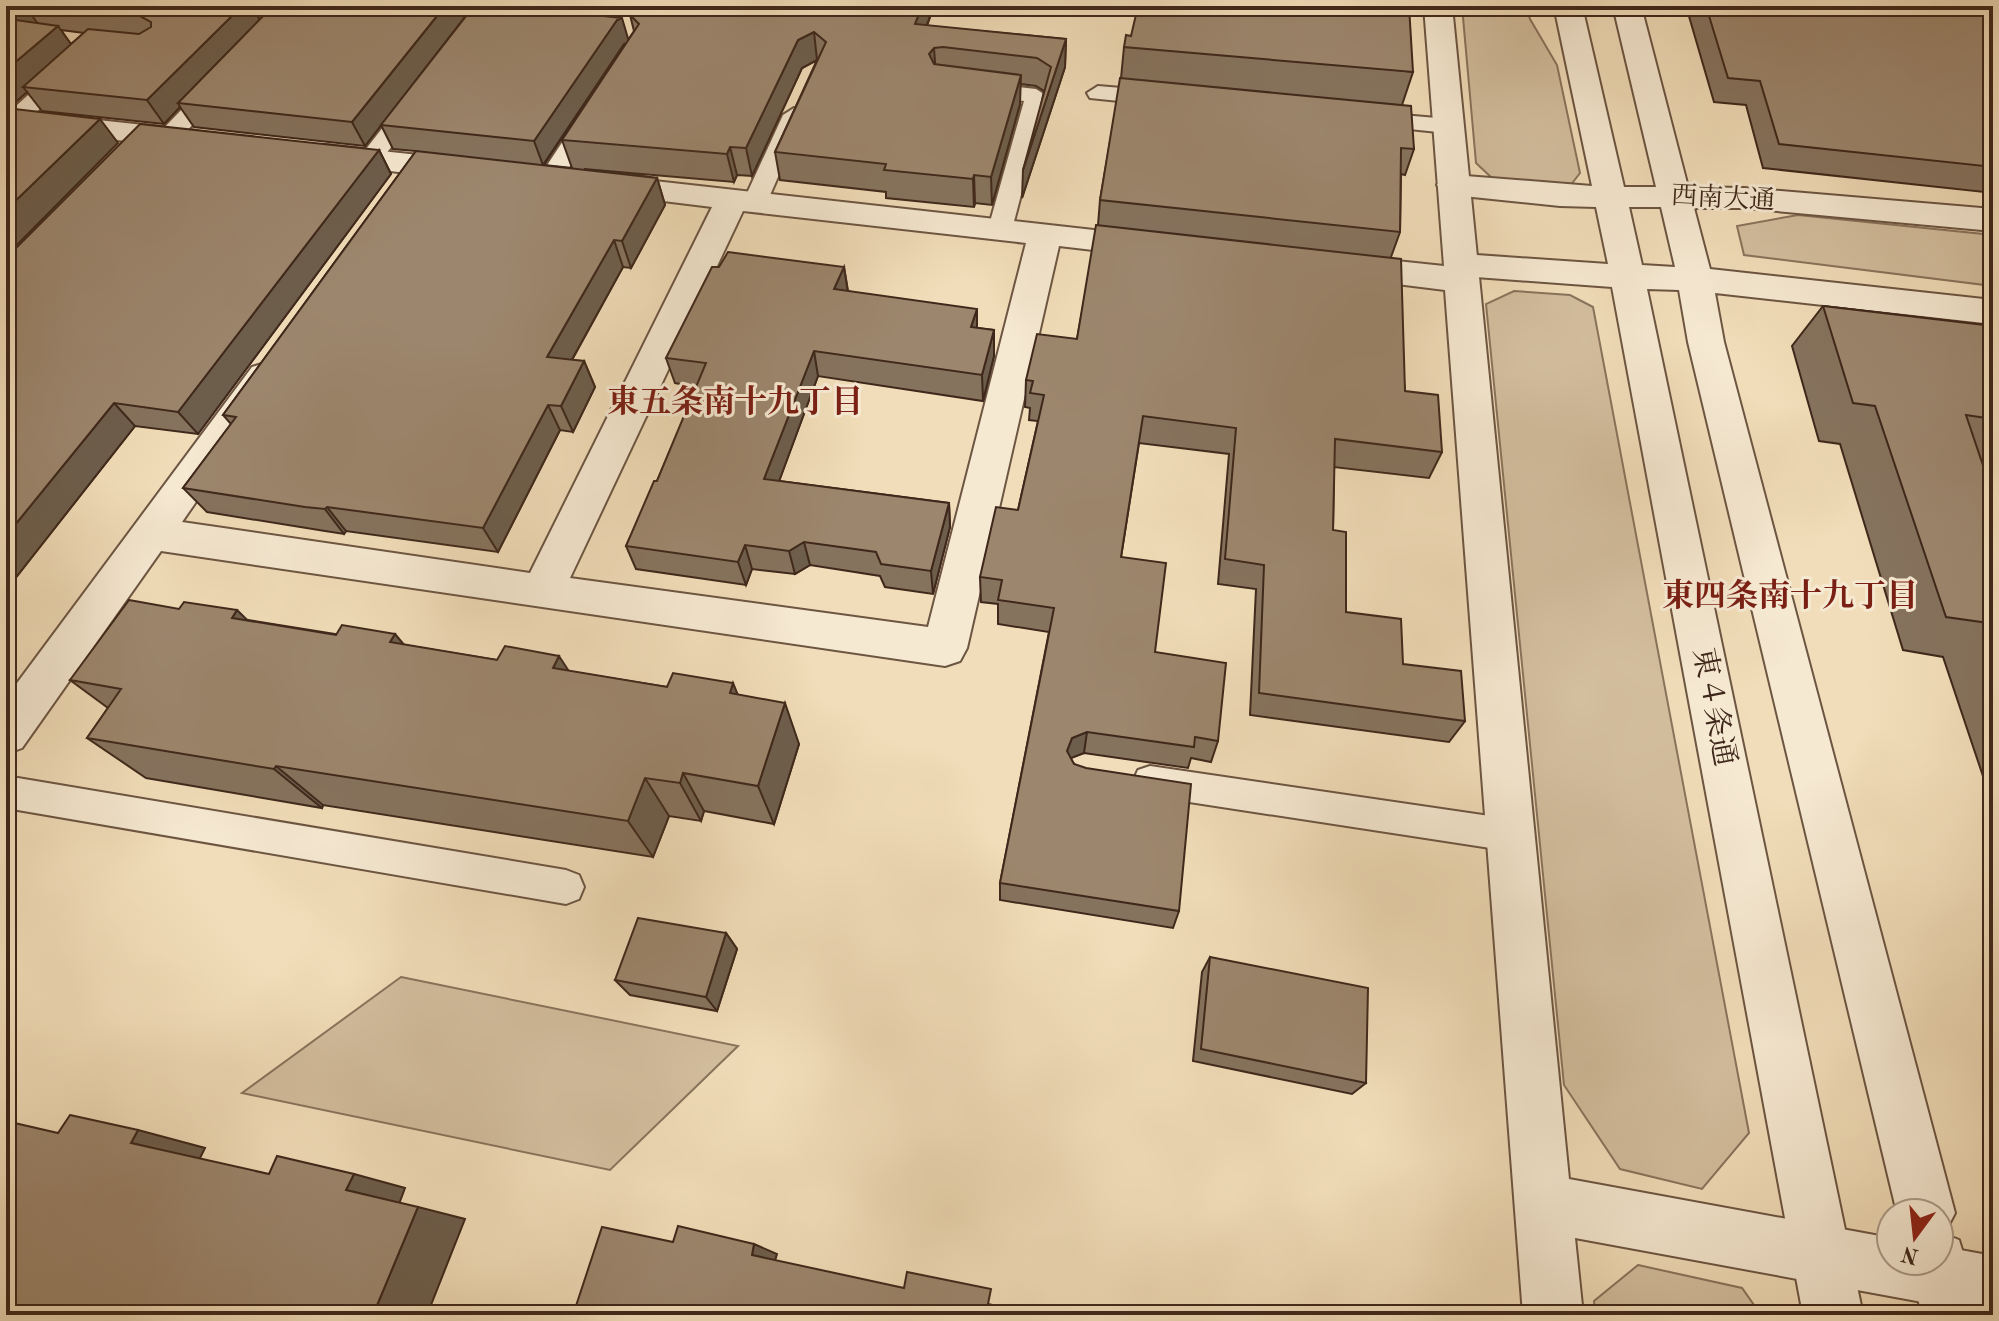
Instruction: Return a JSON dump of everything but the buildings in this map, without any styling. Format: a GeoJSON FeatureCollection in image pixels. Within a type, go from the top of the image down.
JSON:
{"type":"FeatureCollection","features":[{"type":"Feature","properties":{"kind":"street","name":"東４条通"},"geometry":{"type":"LineString","coordinates":[[1568,6],[1628,278],[1833,1315]]}},
{"type":"Feature","properties":{"kind":"street"},"geometry":{"type":"LineString","coordinates":[[1627,6],[1695,279],[1710,358],[1922,1197]]}},
{"type":"Feature","properties":{"kind":"street"},"geometry":{"type":"LineString","coordinates":[[1429,22],[1448,126],[1553,1315]]}},
{"type":"Feature","properties":{"kind":"street"},"geometry":{"type":"LineString","coordinates":[[10,120],[147,143],[215,142]]}},
{"type":"Feature","properties":{"kind":"street"},"geometry":{"type":"LineString","coordinates":[[292,151],[1185,249]]}},
{"type":"Feature","properties":{"kind":"street"},"geometry":{"type":"LineString","coordinates":[[391,203],[419,165]]}},
{"type":"Feature","properties":{"kind":"street","name":"西南大通"},"geometry":{"type":"LineString","coordinates":[[1453,185],[1609,197],[1744,198],[1993,220]]}},
{"type":"Feature","properties":{"kind":"street"},"geometry":{"type":"LineString","coordinates":[[542,592],[743,201]]}},
{"type":"Feature","properties":{"kind":"street"},"geometry":{"type":"LineString","coordinates":[[151,533],[945,648],[1045,234]]}},
{"type":"Feature","properties":{"kind":"street"},"geometry":{"type":"LineString","coordinates":[[1308,263],[1462,272],[1695,279],[1993,312]]}},
{"type":"Feature","properties":{"kind":"street"},"geometry":{"type":"LineString","coordinates":[[6,734],[290,342]]}},
{"type":"Feature","properties":{"kind":"street"},"geometry":{"type":"LineString","coordinates":[[1544,1203],[1820,1253],[1956,1285]]}},
{"type":"Feature","properties":{"kind":"lane"},"geometry":{"type":"LineString","coordinates":[[10,120],[78,62]]}},
{"type":"Feature","properties":{"kind":"lane"},"geometry":{"type":"LineString","coordinates":[[147,143],[230,73]]}},
{"type":"Feature","properties":{"kind":"lane"},"geometry":{"type":"LineString","coordinates":[[959,86],[1036,96],[1000,229]]}},
{"type":"Feature","properties":{"kind":"lane"},"geometry":{"type":"LineString","coordinates":[[370,159],[424,89]]}},
{"type":"Feature","properties":{"kind":"lane"},"geometry":{"type":"LineString","coordinates":[[1098,93],[1174,100]]}},
{"type":"Feature","properties":{"kind":"lane"},"geometry":{"type":"LineString","coordinates":[[743,201],[804,95]]}},
{"type":"Feature","properties":{"kind":"lane"},"geometry":{"type":"LineString","coordinates":[[521,176],[600,102]]}},
{"type":"Feature","properties":{"kind":"lane"},"geometry":{"type":"LineString","coordinates":[[1341,116],[1448,126]]}},
{"type":"Feature","properties":{"kind":"lane"},"geometry":{"type":"LineString","coordinates":[[1115,776],[1510,835]]}},
{"type":"Feature","properties":{"kind":"lane"},"geometry":{"type":"LineString","coordinates":[[6,792],[566,887]]}},
{"type":"Feature","properties":{"kind":"shaded area"},"geometry":{"type":"Polygon","coordinates":[[[1462,6],[1526,6],[1530,19],[1557,65],[1580,173],[1570,186],[1493,179],[1476,163],[1462,6]]]}},
{"type":"Feature","properties":{"kind":"shaded area"},"geometry":{"type":"Polygon","coordinates":[[[1798,215],[1993,235],[1993,286],[1744,255],[1737,226],[1798,215]]]}},
{"type":"Feature","properties":{"kind":"shaded area"},"geometry":{"type":"Polygon","coordinates":[[[1514,291],[1570,295],[1593,307],[1749,1133],[1702,1189],[1620,1169],[1564,1085],[1486,304],[1514,291]]]}},
{"type":"Feature","properties":{"kind":"shaded area"},"geometry":{"type":"Polygon","coordinates":[[[401,977],[738,1046],[610,1170],[242,1093],[401,977]]]}},
{"type":"Feature","properties":{"kind":"shaded area"},"geometry":{"type":"Polygon","coordinates":[[[1638,1265],[1742,1288],[1761,1315],[1595,1315],[1594,1301],[1638,1265]]]}},
{"type":"Feature","properties":{"kind":"district","name":"東五条南十九丁目"},"geometry":{"type":"Point","coordinates":[735,404]}},
{"type":"Feature","properties":{"kind":"district","name":"東四条南十九丁目"},"geometry":{"type":"Point","coordinates":[1790,598]}}]}
